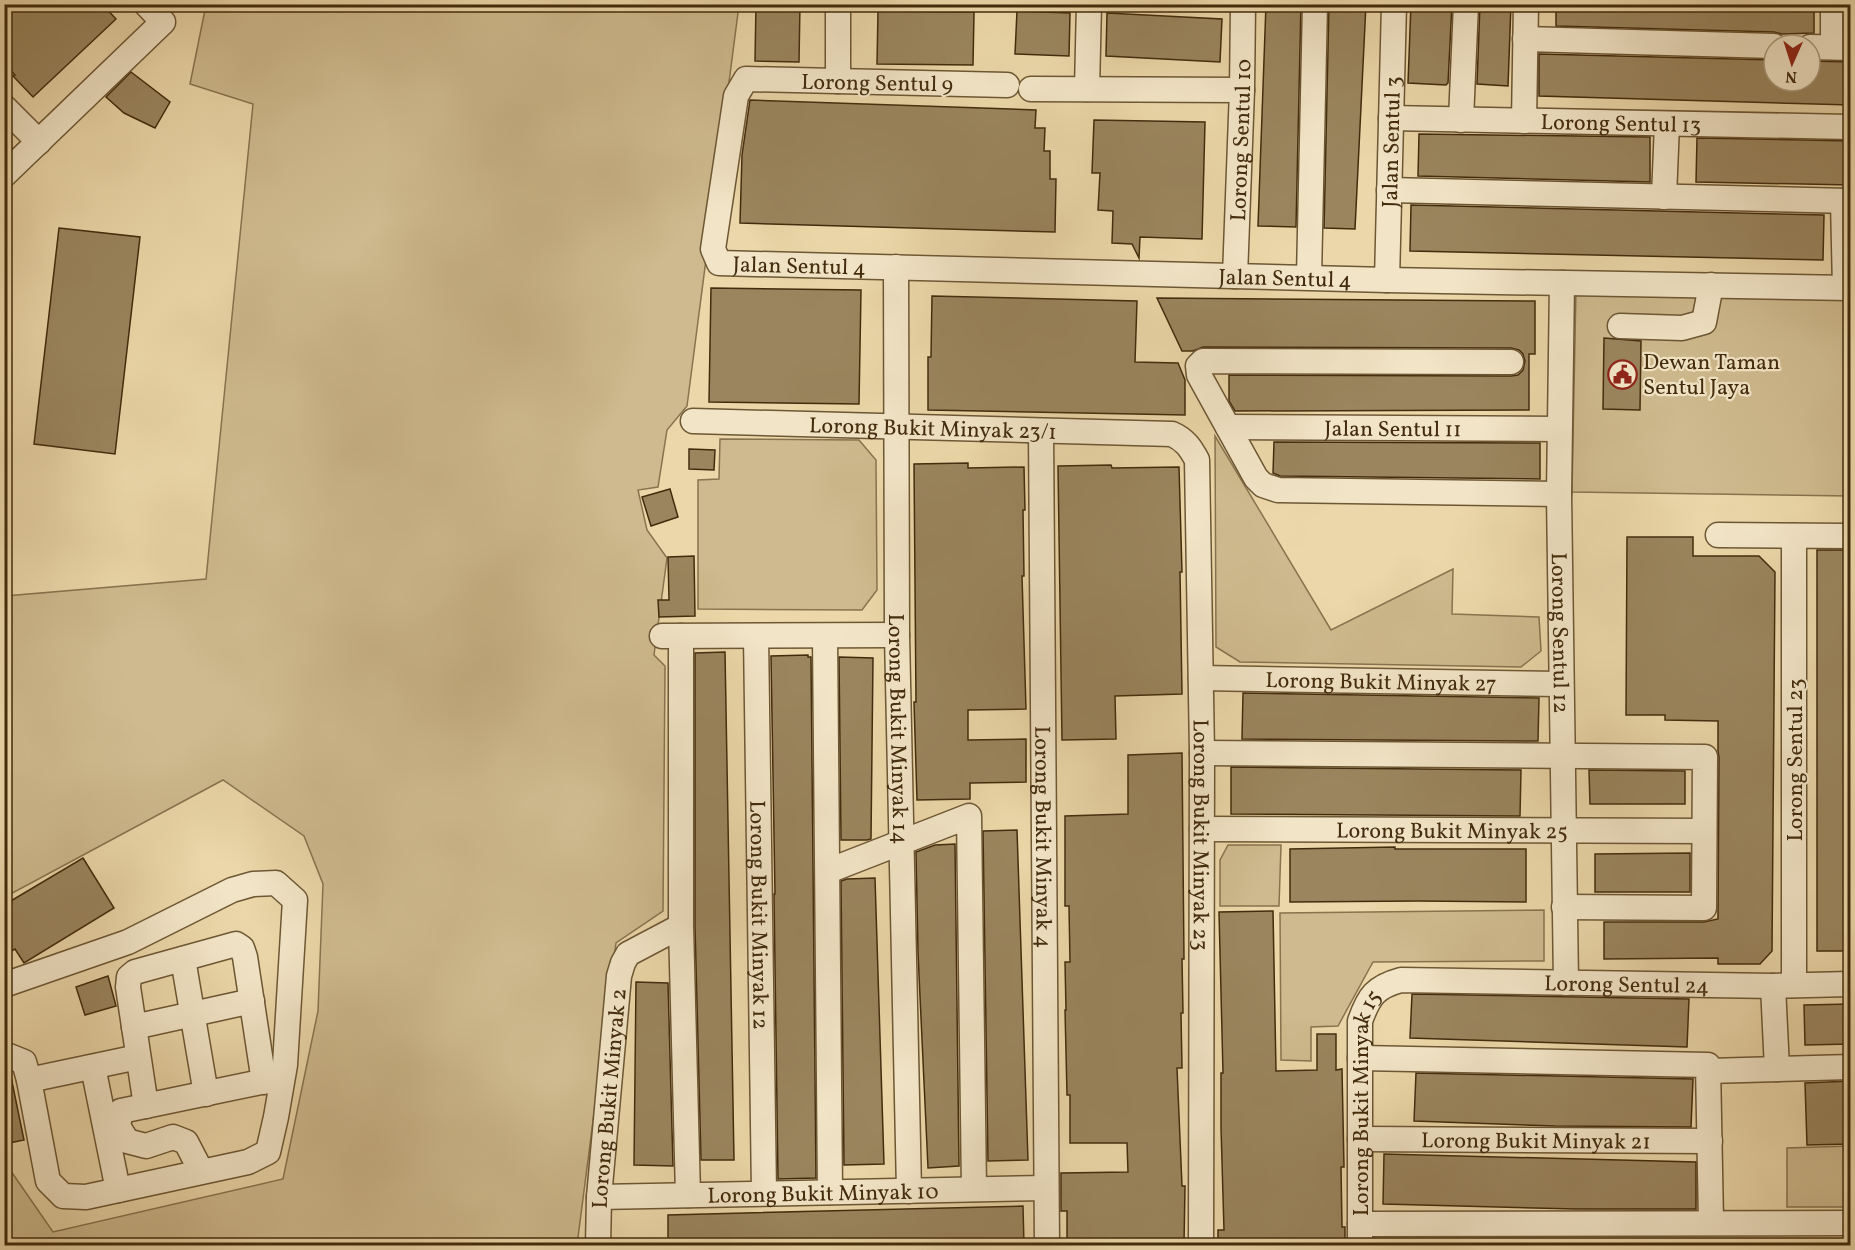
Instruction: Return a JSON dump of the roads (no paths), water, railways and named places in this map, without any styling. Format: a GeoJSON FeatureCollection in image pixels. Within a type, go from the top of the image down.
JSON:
{"type":"FeatureCollection","features":[{"type":"Feature","properties":{"kind":"street"},"geometry":{"type":"LineString","coordinates":[[4,175],[163,22],[146,4]]}},
{"type":"Feature","properties":{"kind":"street"},"geometry":{"type":"LineString","coordinates":[[838,4],[838,81]]}},
{"type":"Feature","properties":{"kind":"street"},"geometry":{"type":"LineString","coordinates":[[1088,89],[1089,4]]}},
{"type":"Feature","properties":{"kind":"street","name":"Lorong Sentul 10"},"geometry":{"type":"LineString","coordinates":[[1235,276],[1243,4]]}},
{"type":"Feature","properties":{"kind":"street"},"geometry":{"type":"LineString","coordinates":[[1309,278],[1315,4]]}},
{"type":"Feature","properties":{"kind":"street","name":"Jalan Sentul 3"},"geometry":{"type":"LineString","coordinates":[[1387,280],[1394,4]]}},
{"type":"Feature","properties":{"kind":"street"},"geometry":{"type":"LineString","coordinates":[[1461,120],[1466,4]]}},
{"type":"Feature","properties":{"kind":"street"},"geometry":{"type":"LineString","coordinates":[[1524,121],[1526,4]]}},
{"type":"Feature","properties":{"kind":"street"},"geometry":{"type":"LineString","coordinates":[[1831,47],[1833,4]]}},
{"type":"Feature","properties":{"kind":"street"},"geometry":{"type":"LineString","coordinates":[[1526,39],[1762,46]]}},
{"type":"Feature","properties":{"kind":"street","name":"Lorong Sentul 9"},"geometry":{"type":"LineString","coordinates":[[719,263],[713,249],[736,96],[746,79],[1007,85]]}},
{"type":"Feature","properties":{"kind":"street"},"geometry":{"type":"LineString","coordinates":[[1031,88],[1242,90]]}},
{"type":"Feature","properties":{"kind":"street"},"geometry":{"type":"LineString","coordinates":[[4,106],[39,142]]}},
{"type":"Feature","properties":{"kind":"street","name":"Lorong Sentul 13"},"geometry":{"type":"LineString","coordinates":[[1391,118],[1851,127]]}},
{"type":"Feature","properties":{"kind":"street"},"geometry":{"type":"LineString","coordinates":[[1664,197],[1667,124]]}},
{"type":"Feature","properties":{"kind":"street"},"geometry":{"type":"LineString","coordinates":[[1389,190],[1847,201],[1848,288]]}},
{"type":"Feature","properties":{"kind":"street","name":"Jalan Sentul 4"},"geometry":{"type":"LineString","coordinates":[[719,263],[1387,280],[1848,288]]}},
{"type":"Feature","properties":{"kind":"street","name":"Lorong Bukit Minyak 14"},"geometry":{"type":"LineString","coordinates":[[896,267],[897,635],[909,1191]]}},
{"type":"Feature","properties":{"kind":"street","name":"Lorong Sentul 12"},"geometry":{"type":"LineString","coordinates":[[1562,283],[1559,494],[1566,983]]}},
{"type":"Feature","properties":{"kind":"street"},"geometry":{"type":"LineString","coordinates":[[1620,326],[1682,328],[1704,322],[1711,285]]}},
{"type":"Feature","properties":{"kind":"street"},"geometry":{"type":"LineString","coordinates":[[1511,362],[1203,361],[1198,366],[1199,375],[1256,478],[1263,485],[1278,490],[1559,494]]}},
{"type":"Feature","properties":{"kind":"street","name":"Lorong Bukit Minyak 23/1"},"geometry":{"type":"LineString","coordinates":[[693,421],[1172,434]]}},
{"type":"Feature","properties":{"kind":"street","name":"Jalan Sentul 11"},"geometry":{"type":"LineString","coordinates":[[1228,428],[1559,429]]}},
{"type":"Feature","properties":{"kind":"street","name":"Lorong Bukit Minyak 4"},"geometry":{"type":"LineString","coordinates":[[1041,431],[1047,1245]]}},
{"type":"Feature","properties":{"kind":"street","name":"Lorong Bukit Minyak 23"},"geometry":{"type":"LineString","coordinates":[[1172,434],[1182,439],[1191,448],[1197,460],[1202,753],[1201,1245]]}},
{"type":"Feature","properties":{"kind":"street"},"geometry":{"type":"LineString","coordinates":[[1718,536],[1851,536]]}},
{"type":"Feature","properties":{"kind":"street","name":"Lorong Sentul 23"},"geometry":{"type":"LineString","coordinates":[[1777,1069],[1784,985],[1794,536]]}},
{"type":"Feature","properties":{"kind":"street"},"geometry":{"type":"LineString","coordinates":[[688,1195],[672,636],[897,635]]}},
{"type":"Feature","properties":{"kind":"street","name":"Lorong Bukit Minyak 12"},"geometry":{"type":"LineString","coordinates":[[756,636],[764,1193]]}},
{"type":"Feature","properties":{"kind":"street"},"geometry":{"type":"LineString","coordinates":[[825,636],[830,1192]]}},
{"type":"Feature","properties":{"kind":"street","name":"Lorong Bukit Minyak 27"},"geometry":{"type":"LineString","coordinates":[[1201,678],[1561,684]]}},
{"type":"Feature","properties":{"kind":"street"},"geometry":{"type":"LineString","coordinates":[[1202,753],[1705,757],[1704,908],[1564,907]]}},
{"type":"Feature","properties":{"kind":"street"},"geometry":{"type":"LineString","coordinates":[[828,871],[969,816],[974,1189]]}},
{"type":"Feature","properties":{"kind":"street","name":"Lorong Bukit Minyak 25"},"geometry":{"type":"LineString","coordinates":[[1202,829],[1704,831]]}},
{"type":"Feature","properties":{"kind":"street"},"geometry":{"type":"LineString","coordinates":[[4,985],[128,942],[232,890],[253,884],[276,883],[295,900],[285,1065],[273,1080],[122,1112],[118,1126],[127,1141],[146,1146],[173,1137],[186,1142],[201,1171]]}},
{"type":"Feature","properties":{"kind":"street","name":"Lorong Bukit Minyak 2"},"geometry":{"type":"LineString","coordinates":[[598,1245],[599,1197],[619,976],[628,954],[681,926]]}},
{"type":"Feature","properties":{"kind":"street"},"geometry":{"type":"LineString","coordinates":[[4,1054],[24,1062],[48,1181],[63,1196],[86,1197],[248,1162],[268,1152],[276,1117],[273,1080],[252,1001],[245,957],[242,948],[236,944],[135,972],[129,977],[128,987],[146,1106]]}},
{"type":"Feature","properties":{"kind":"street"},"geometry":{"type":"LineString","coordinates":[[183,959],[206,1094]]}},
{"type":"Feature","properties":{"kind":"street","name":"Lorong Sentul 24"},"geometry":{"type":"LineString","coordinates":[[1401,980],[1851,984]]}},
{"type":"Feature","properties":{"kind":"street","name":"Lorong Bukit Minyak 15"},"geometry":{"type":"LineString","coordinates":[[1360,1235],[1360,1021],[1367,1002],[1383,985],[1401,980]]}},
{"type":"Feature","properties":{"kind":"street"},"geometry":{"type":"LineString","coordinates":[[134,1027],[252,1001]]}},
{"type":"Feature","properties":{"kind":"street"},"geometry":{"type":"LineString","coordinates":[[29,1080],[138,1057]]}},
{"type":"Feature","properties":{"kind":"street"},"geometry":{"type":"LineString","coordinates":[[1360,1058],[1708,1065],[1711,1222]]}},
{"type":"Feature","properties":{"kind":"street"},"geometry":{"type":"LineString","coordinates":[[93,1067],[118,1190]]}},
{"type":"Feature","properties":{"kind":"street"},"geometry":{"type":"LineString","coordinates":[[1708,1071],[1851,1067]]}},
{"type":"Feature","properties":{"kind":"street","name":"Lorong Bukit Minyak 21"},"geometry":{"type":"LineString","coordinates":[[1360,1138],[1710,1141]]}},
{"type":"Feature","properties":{"kind":"street","name":"Lorong Bukit Minyak 10"},"geometry":{"type":"LineString","coordinates":[[599,1197],[1046,1188]]}},
{"type":"Feature","properties":{"kind":"street"},"geometry":{"type":"LineString","coordinates":[[1360,1235],[1711,1222],[1851,1223]]}},
{"type":"Feature","properties":{"kind":"place","name":"Dewan Taman Sentul Jaya"},"geometry":{"type":"Point","coordinates":[1622,374]}}]}
